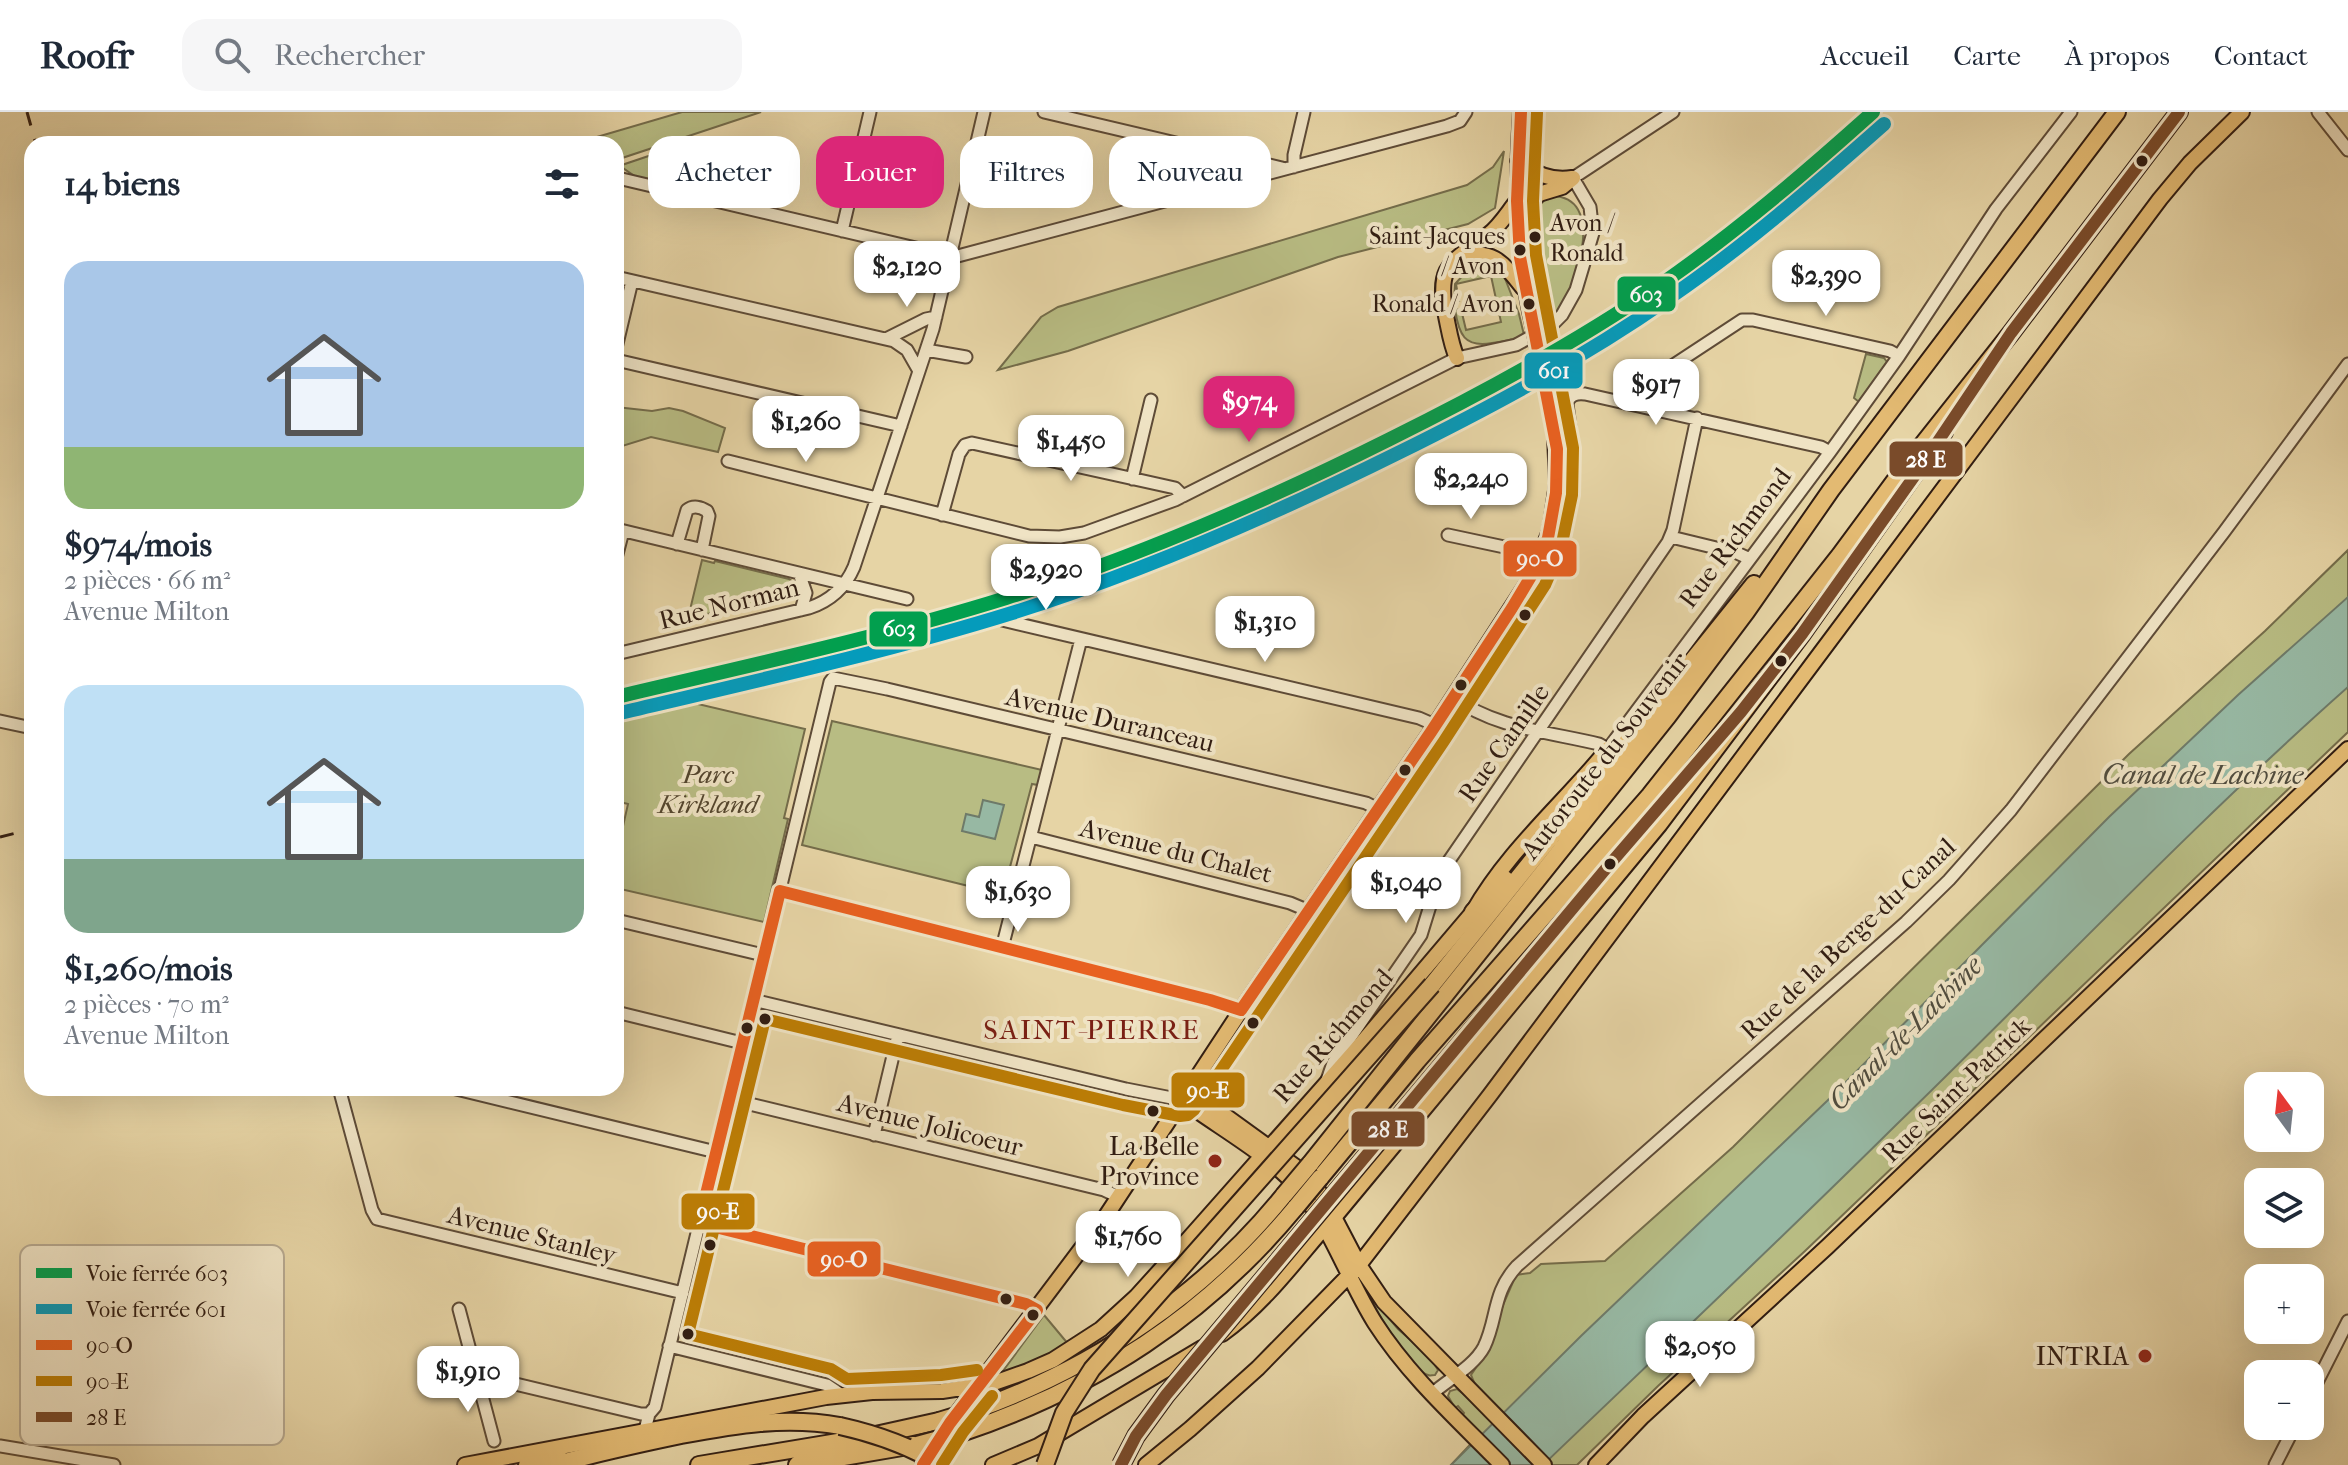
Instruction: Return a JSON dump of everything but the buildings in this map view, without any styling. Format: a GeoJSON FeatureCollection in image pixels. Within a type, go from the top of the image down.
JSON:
{"type":"FeatureCollection","features":[{"type":"Feature","properties":{"kind":"highway","name":"Autoroute du Souvenir"},"geometry":{"type":"LineString","coordinates":[[699,1465],[862,1438],[978,1409],[1053,1378],[1122,1340],[1215,1268],[1251,1233],[1310,1164],[1668,716],[1746,612],[1831,490],[2117,112]]}},
{"type":"Feature","properties":{"kind":"highway","name":"Autoroute du Souvenir"},"geometry":{"type":"LineString","coordinates":[[797,1465],[917,1445],[1002,1419],[1052,1398],[1107,1369],[1180,1320],[1222,1286],[1266,1243],[1417,1061],[1650,795],[1840,555],[2179,112]]}},
{"type":"Feature","properties":{"kind":"highway"},"geometry":{"type":"LineString","coordinates":[[1329,1222],[1659,824],[1802,634],[2011,333]]}},
{"type":"Feature","properties":{"kind":"highway"},"geometry":{"type":"LineString","coordinates":[[1045,1465],[1064,1413],[1092,1369],[1432,985],[1831,490]]}},
{"type":"Feature","properties":{"kind":"highway"},"geometry":{"type":"LineString","coordinates":[[1121,1465],[1158,1404],[1741,712]]}},
{"type":"Feature","properties":{"kind":"highway"},"geometry":{"type":"LineString","coordinates":[[1473,912],[1562,822]]}},
{"type":"Feature","properties":{"kind":"highway"},"geometry":{"type":"LineString","coordinates":[[554,1465],[674,1436],[746,1423],[788,1421],[853,1429],[883,1438],[941,1465]]}},
{"type":"Feature","properties":{"kind":"highway"},"geometry":{"type":"LineString","coordinates":[[527,1465],[582,1457]]}},
{"type":"Feature","properties":{"kind":"main road"},"geometry":{"type":"LineString","coordinates":[[923,1465],[950,1423],[1119,1197],[1241,1010],[1435,725],[1542,555],[1554,513],[1557,462],[1553,421],[1526,292],[1517,218],[1521,112]]}},
{"type":"Feature","properties":{"kind":"main road"},"geometry":{"type":"LineString","coordinates":[[1146,1465],[1258,1368],[1354,1270],[1490,1095],[2160,199],[2190,163],[2242,112]]}},
{"type":"Feature","properties":{"kind":"main road"},"geometry":{"type":"LineString","coordinates":[[1518,161],[1543,177],[1558,180],[1573,178]]}},
{"type":"Feature","properties":{"kind":"main road"},"geometry":{"type":"LineString","coordinates":[[1517,218],[1539,194],[1562,187],[1573,178]]}},
{"type":"Feature","properties":{"kind":"main road"},"geometry":{"type":"LineString","coordinates":[[1457,358],[1450,339],[1443,278],[1463,251],[1494,229],[1517,201]]}},
{"type":"Feature","properties":{"kind":"main road"},"geometry":{"type":"LineString","coordinates":[[1451,264],[1467,256],[1490,256],[1507,268],[1526,292]]}},
{"type":"Feature","properties":{"kind":"main road","name":"Rue Richmond"},"geometry":{"type":"LineString","coordinates":[[465,1465],[782,1404],[842,1395],[942,1391],[979,1386],[1039,1367],[1079,1345],[1114,1319],[1143,1290],[1473,912],[1485,889],[1513,855],[1608,749]]}},
{"type":"Feature","properties":{"kind":"main road","name":"Rue Saint-Patrick"},"geometry":{"type":"LineString","coordinates":[[1596,1465],[1643,1416],[1827,1247],[2348,749]]}},
{"type":"Feature","properties":{"kind":"main road"},"geometry":{"type":"LineString","coordinates":[[1182,1100],[1307,1175],[1319,1191],[1329,1222],[1385,1336],[1450,1412],[1502,1465]]}},
{"type":"Feature","properties":{"kind":"main road"},"geometry":{"type":"LineString","coordinates":[[993,1465],[1038,1446],[1216,1339],[1268,1294],[1329,1222]]}},
{"type":"Feature","properties":{"kind":"main road"},"geometry":{"type":"LineString","coordinates":[[1354,1270],[1544,1465]]}},
{"type":"Feature","properties":{"kind":"street"},"geometry":{"type":"LineString","coordinates":[[842,231],[870,112]]}},
{"type":"Feature","properties":{"kind":"street"},"geometry":{"type":"LineString","coordinates":[[845,584],[853,571],[926,350],[984,112]]}},
{"type":"Feature","properties":{"kind":"street"},"geometry":{"type":"LineString","coordinates":[[1044,112],[1290,168]]}},
{"type":"Feature","properties":{"kind":"street"},"geometry":{"type":"LineString","coordinates":[[1290,168],[1304,112]]}},
{"type":"Feature","properties":{"kind":"street"},"geometry":{"type":"LineString","coordinates":[[624,179],[951,257],[1454,124],[1466,112]]}},
{"type":"Feature","properties":{"kind":"street"},"geometry":{"type":"LineString","coordinates":[[728,461],[1029,536],[1060,537],[1101,528],[1183,496],[1457,358],[1516,345],[1548,328],[1562,315],[1579,282],[1593,233],[1590,207],[1573,178],[1673,112]]}},
{"type":"Feature","properties":{"kind":"street","name":"Rue Richmond"},"geometry":{"type":"LineString","coordinates":[[1608,749],[1830,452],[1899,356],[1988,221],[2071,112]]}},
{"type":"Feature","properties":{"kind":"street"},"geometry":{"type":"LineString","coordinates":[[2318,112],[2348,150]]}},
{"type":"Feature","properties":{"kind":"street"},"geometry":{"type":"LineString","coordinates":[[624,279],[886,339],[903,346],[919,371]]}},
{"type":"Feature","properties":{"kind":"street"},"geometry":{"type":"LineString","coordinates":[[624,314],[632,281]]}},
{"type":"Feature","properties":{"kind":"street"},"geometry":{"type":"LineString","coordinates":[[886,339],[926,319],[938,309]]}},
{"type":"Feature","properties":{"kind":"street"},"geometry":{"type":"LineString","coordinates":[[1624,402],[1631,393],[1742,320],[1890,351],[1899,356]]}},
{"type":"Feature","properties":{"kind":"street"},"geometry":{"type":"LineString","coordinates":[[926,350],[966,357]]}},
{"type":"Feature","properties":{"kind":"street"},"geometry":{"type":"LineString","coordinates":[[624,362],[901,426]]}},
{"type":"Feature","properties":{"kind":"street","name":"Rue de la Berge-du-Canal"},"geometry":{"type":"LineString","coordinates":[[1433,1393],[1477,1357],[1500,1290],[1517,1266],[1887,939],[1981,846],[2224,532],[2348,364]]}},
{"type":"Feature","properties":{"kind":"street"},"geometry":{"type":"LineString","coordinates":[[1519,596],[1550,572],[1563,536],[1573,474],[1567,404],[1573,395],[1581,393],[1697,418],[1821,447],[1830,452]]}},
{"type":"Feature","properties":{"kind":"street"},"geometry":{"type":"LineString","coordinates":[[1132,479],[1151,400]]}},
{"type":"Feature","properties":{"kind":"street","name":"Rue Camille"},"geometry":{"type":"LineString","coordinates":[[1325,1084],[1332,1065],[1421,935],[1442,871],[1671,537],[1697,418]]}},
{"type":"Feature","properties":{"kind":"street"},"geometry":{"type":"LineString","coordinates":[[942,515],[959,454],[965,445],[979,444],[1175,488],[1183,496]]}},
{"type":"Feature","properties":{"kind":"street"},"geometry":{"type":"LineString","coordinates":[[677,544],[687,510],[702,508],[709,516],[702,550]]}},
{"type":"Feature","properties":{"kind":"street"},"geometry":{"type":"LineString","coordinates":[[624,531],[907,599]]}},
{"type":"Feature","properties":{"kind":"street"},"geometry":{"type":"LineString","coordinates":[[1448,535],[1542,555]]}},
{"type":"Feature","properties":{"kind":"street"},"geometry":{"type":"LineString","coordinates":[[1671,537],[1750,559]]}},
{"type":"Feature","properties":{"kind":"street"},"geometry":{"type":"LineString","coordinates":[[799,573],[806,593],[801,610]]}},
{"type":"Feature","properties":{"kind":"street","name":"Rue Norman"},"geometry":{"type":"LineString","coordinates":[[624,652],[801,610],[830,599],[845,584]]}},
{"type":"Feature","properties":{"kind":"street"},"geometry":{"type":"LineString","coordinates":[[1002,620],[1419,718],[1435,725]]}},
{"type":"Feature","properties":{"kind":"street"},"geometry":{"type":"LineString","coordinates":[[1002,948],[1081,639]]}},
{"type":"Feature","properties":{"kind":"street","name":"Avenue Duranceau"},"geometry":{"type":"LineString","coordinates":[[780,891],[832,680],[841,678],[1366,803],[1378,809]]}},
{"type":"Feature","properties":{"kind":"street"},"geometry":{"type":"LineString","coordinates":[[1453,697],[1485,717],[1599,744],[1608,749]]}},
{"type":"Feature","properties":{"kind":"street"},"geometry":{"type":"LineString","coordinates":[[0,721],[24,726]]}},
{"type":"Feature","properties":{"kind":"street","name":"Avenue du Chalet"},"geometry":{"type":"LineString","coordinates":[[1031,837],[1290,903],[1309,911]]}},
{"type":"Feature","properties":{"kind":"street"},"geometry":{"type":"LineString","coordinates":[[645,1430],[649,1414],[655,1407],[780,891],[1241,1010]]}},
{"type":"Feature","properties":{"kind":"street"},"geometry":{"type":"LineString","coordinates":[[624,922],[763,955]]}},
{"type":"Feature","properties":{"kind":"street"},"geometry":{"type":"LineString","coordinates":[[753,1000],[1136,1092],[1182,1100]]}},
{"type":"Feature","properties":{"kind":"street"},"geometry":{"type":"LineString","coordinates":[[624,1014],[742,1043]]}},
{"type":"Feature","properties":{"kind":"street"},"geometry":{"type":"LineString","coordinates":[[874,1135],[898,1035]]}},
{"type":"Feature","properties":{"kind":"street","name":"Avenue Stanley"},"geometry":{"type":"LineString","coordinates":[[341,1096],[374,1215],[382,1221],[683,1293]]}},
{"type":"Feature","properties":{"kind":"street"},"geometry":{"type":"LineString","coordinates":[[485,1096],[716,1152]]}},
{"type":"Feature","properties":{"kind":"street","name":"Avenue Jolicoeur"},"geometry":{"type":"LineString","coordinates":[[729,1099],[1104,1190],[1119,1197]]}},
{"type":"Feature","properties":{"kind":"street"},"geometry":{"type":"LineString","coordinates":[[699,1223],[1013,1300],[1037,1310]]}},
{"type":"Feature","properties":{"kind":"street"},"geometry":{"type":"LineString","coordinates":[[459,1309],[494,1441]]}},
{"type":"Feature","properties":{"kind":"street"},"geometry":{"type":"LineString","coordinates":[[2324,1368],[2348,1321]]}},
{"type":"Feature","properties":{"kind":"street"},"geometry":{"type":"LineString","coordinates":[[669,1346],[827,1385],[842,1395]]}},
{"type":"Feature","properties":{"kind":"street"},"geometry":{"type":"LineString","coordinates":[[477,1378],[493,1378],[649,1414]]}},
{"type":"Feature","properties":{"kind":"street"},"geometry":{"type":"LineString","coordinates":[[2275,1465],[2288,1440]]}},
{"type":"Feature","properties":{"kind":"street"},"geometry":{"type":"LineString","coordinates":[[0,1446],[114,1465]]}},
{"type":"Feature","properties":{"kind":"green space"},"geometry":{"type":"Polygon","coordinates":[[[682,112],[761,112],[688,136],[648,136],[648,149],[624,157],[624,136],[600,136],[682,112]]]}},
{"type":"Feature","properties":{"kind":"green space"},"geometry":{"type":"Polygon","coordinates":[[[1504,151],[1495,208],[1468,224],[1338,257],[1068,351],[998,370],[1041,317],[1058,307],[1467,185],[1493,167],[1504,151]]]}},
{"type":"Feature","properties":{"kind":"green space"},"geometry":{"type":"Polygon","coordinates":[[[648,156],[648,180],[624,169],[624,164],[648,156]]]}},
{"type":"Feature","properties":{"kind":"green space"},"geometry":{"type":"Polygon","coordinates":[[[1553,196],[1568,200],[1578,209],[1583,239],[1571,289],[1545,325],[1533,245],[1536,244],[1532,213],[1543,201],[1553,196]]]}},
{"type":"Feature","properties":{"kind":"green space"},"geometry":{"type":"Polygon","coordinates":[[[1482,259],[1502,271],[1524,335],[1483,344],[1469,341],[1461,332],[1455,310],[1461,309],[1466,330],[1501,322],[1491,276],[1456,284],[1459,301],[1454,301],[1455,284],[1468,270],[1466,262],[1482,259]]]}},
{"type":"Feature","properties":{"kind":"green space"},"geometry":{"type":"Polygon","coordinates":[[[1866,354],[1884,358],[1887,362],[1859,402],[1854,398],[1866,354]]]}},
{"type":"Feature","properties":{"kind":"green space"},"geometry":{"type":"Polygon","coordinates":[[[624,408],[652,411],[669,408],[725,428],[718,452],[651,437],[624,445],[624,408]]]}},
{"type":"Feature","properties":{"kind":"green space"},"geometry":{"type":"Polygon","coordinates":[[[2348,550],[2348,732],[1577,1465],[1451,1465],[1481,1433],[1458,1406],[1455,1408],[1448,1396],[1450,1391],[1457,1389],[1476,1404],[1476,1387],[1471,1375],[1490,1347],[1516,1275],[1530,1273],[1541,1264],[1605,1261],[1733,1147],[2129,754],[2265,631],[2348,550]]]}},
{"type":"Feature","properties":{"kind":"green space"},"geometry":{"type":"Polygon","coordinates":[[[702,560],[789,579],[796,584],[790,595],[784,598],[693,617],[689,614],[702,560]]]}},
{"type":"Feature","properties":{"kind":"green space","name":"Parc Kirkland"},"geometry":{"type":"Polygon","coordinates":[[[668,697],[805,729],[764,922],[624,890],[624,822],[628,804],[624,803],[624,706],[668,697]]]}},
{"type":"Feature","properties":{"kind":"green space","name":"Parc Kirkland"},"geometry":{"type":"Polygon","coordinates":[[[832,721],[1042,770],[1038,785],[1032,784],[1006,882],[1011,884],[1009,896],[802,845],[832,721]]]}},
{"type":"Feature","properties":{"kind":"green space"},"geometry":{"type":"Polygon","coordinates":[[[1371,1297],[1398,1329],[1430,1357],[1438,1370],[1435,1375],[1429,1375],[1414,1364],[1387,1327],[1371,1297]]]}},
{"type":"Feature","properties":{"kind":"green space"},"geometry":{"type":"Polygon","coordinates":[[[1044,1315],[1069,1345],[1000,1375],[1044,1315]]]}},
{"type":"Feature","properties":{"kind":"water","name":"Canal de Lachine"},"geometry":{"type":"Polygon","coordinates":[[[2348,597],[2348,687],[2176,848],[1808,1211],[1543,1465],[1451,1465],[1827,1101],[2109,817],[2348,597]]]}},
{"type":"Feature","properties":{"kind":"water"},"geometry":{"type":"Polygon","coordinates":[[[983,800],[1004,805],[995,839],[962,831],[966,814],[979,817],[983,800]]]}},
{"type":"Feature","properties":{"kind":"railway"},"geometry":{"type":"LineString","coordinates":[[27,112],[34,136]]}},
{"type":"Feature","properties":{"kind":"railway"},"geometry":{"type":"LineString","coordinates":[[624,689],[831,640],[990,597],[1143,544],[1291,482],[1435,411],[1609,313],[1716,237],[1865,112]]}},
{"type":"Feature","properties":{"kind":"railway"},"geometry":{"type":"LineString","coordinates":[[0,837],[24,831]]}},
{"type":"Feature","properties":{"kind":"rail line","name":"603"},"geometry":{"type":"LineString","coordinates":[[624,695],[861,639],[1006,598],[1153,546],[1296,484],[1494,386],[1628,307],[1742,223],[1873,112]]}},
{"type":"Feature","properties":{"kind":"rail line","name":"601"},"geometry":{"type":"LineString","coordinates":[[624,712],[866,654],[1012,613],[1160,560],[1304,498],[1502,400],[1636,320],[1752,236],[1884,124]]}},
{"type":"Feature","properties":{"kind":"transit line","name":"90-O"},"geometry":{"type":"LineString","coordinates":[[923,1465],[950,1423],[1037,1310],[1026,1304],[699,1223],[780,891],[1241,1010],[1512,608],[1536,568],[1548,538],[1556,493],[1557,449],[1520,257],[1517,201],[1521,112]]}},
{"type":"Feature","properties":{"kind":"transit line"},"geometry":{"type":"LineString","coordinates":[[1121,1465],[1136,1436],[1166,1395],[1604,871],[1741,712],[1802,634],[2011,333],[2179,112]]}},
{"type":"Feature","properties":{"kind":"transit line","name":"90-E"},"geometry":{"type":"LineString","coordinates":[[977,1370],[941,1375],[847,1379],[831,1369],[688,1334],[765,1019],[1123,1105],[1180,1116],[1194,1110],[1444,741],[1545,585],[1561,548],[1572,495],[1573,448],[1536,255],[1533,201],[1537,113]]}},
{"type":"Feature","properties":{"kind":"transit line","name":"90-E"},"geometry":{"type":"LineString","coordinates":[[942,1465],[992,1396]]}},
{"type":"Feature","properties":{"kind":"place","name":"Avon / Ronald"},"geometry":{"type":"Point","coordinates":[1535,237]}},
{"type":"Feature","properties":{"kind":"place","name":"Saint-Jacques / Avon"},"geometry":{"type":"Point","coordinates":[1520,250]}},
{"type":"Feature","properties":{"kind":"place","name":"Ronald / Avon"},"geometry":{"type":"Point","coordinates":[1529,304]}},
{"type":"Feature","properties":{"kind":"place","name":"La Belle Province"},"geometry":{"type":"Point","coordinates":[1215,1161]}},
{"type":"Feature","properties":{"kind":"place","name":"INTRIA"},"geometry":{"type":"Point","coordinates":[2145,1356]}},
{"type":"Feature","properties":{"kind":"district","name":"SAINT-PIERRE"},"geometry":{"type":"Point","coordinates":[1092,1029]}},
{"type":"Feature","properties":{"kind":"water label","name":"Canal-de-Lachine"},"geometry":{"type":"Point","coordinates":[1905,1033]}}]}
